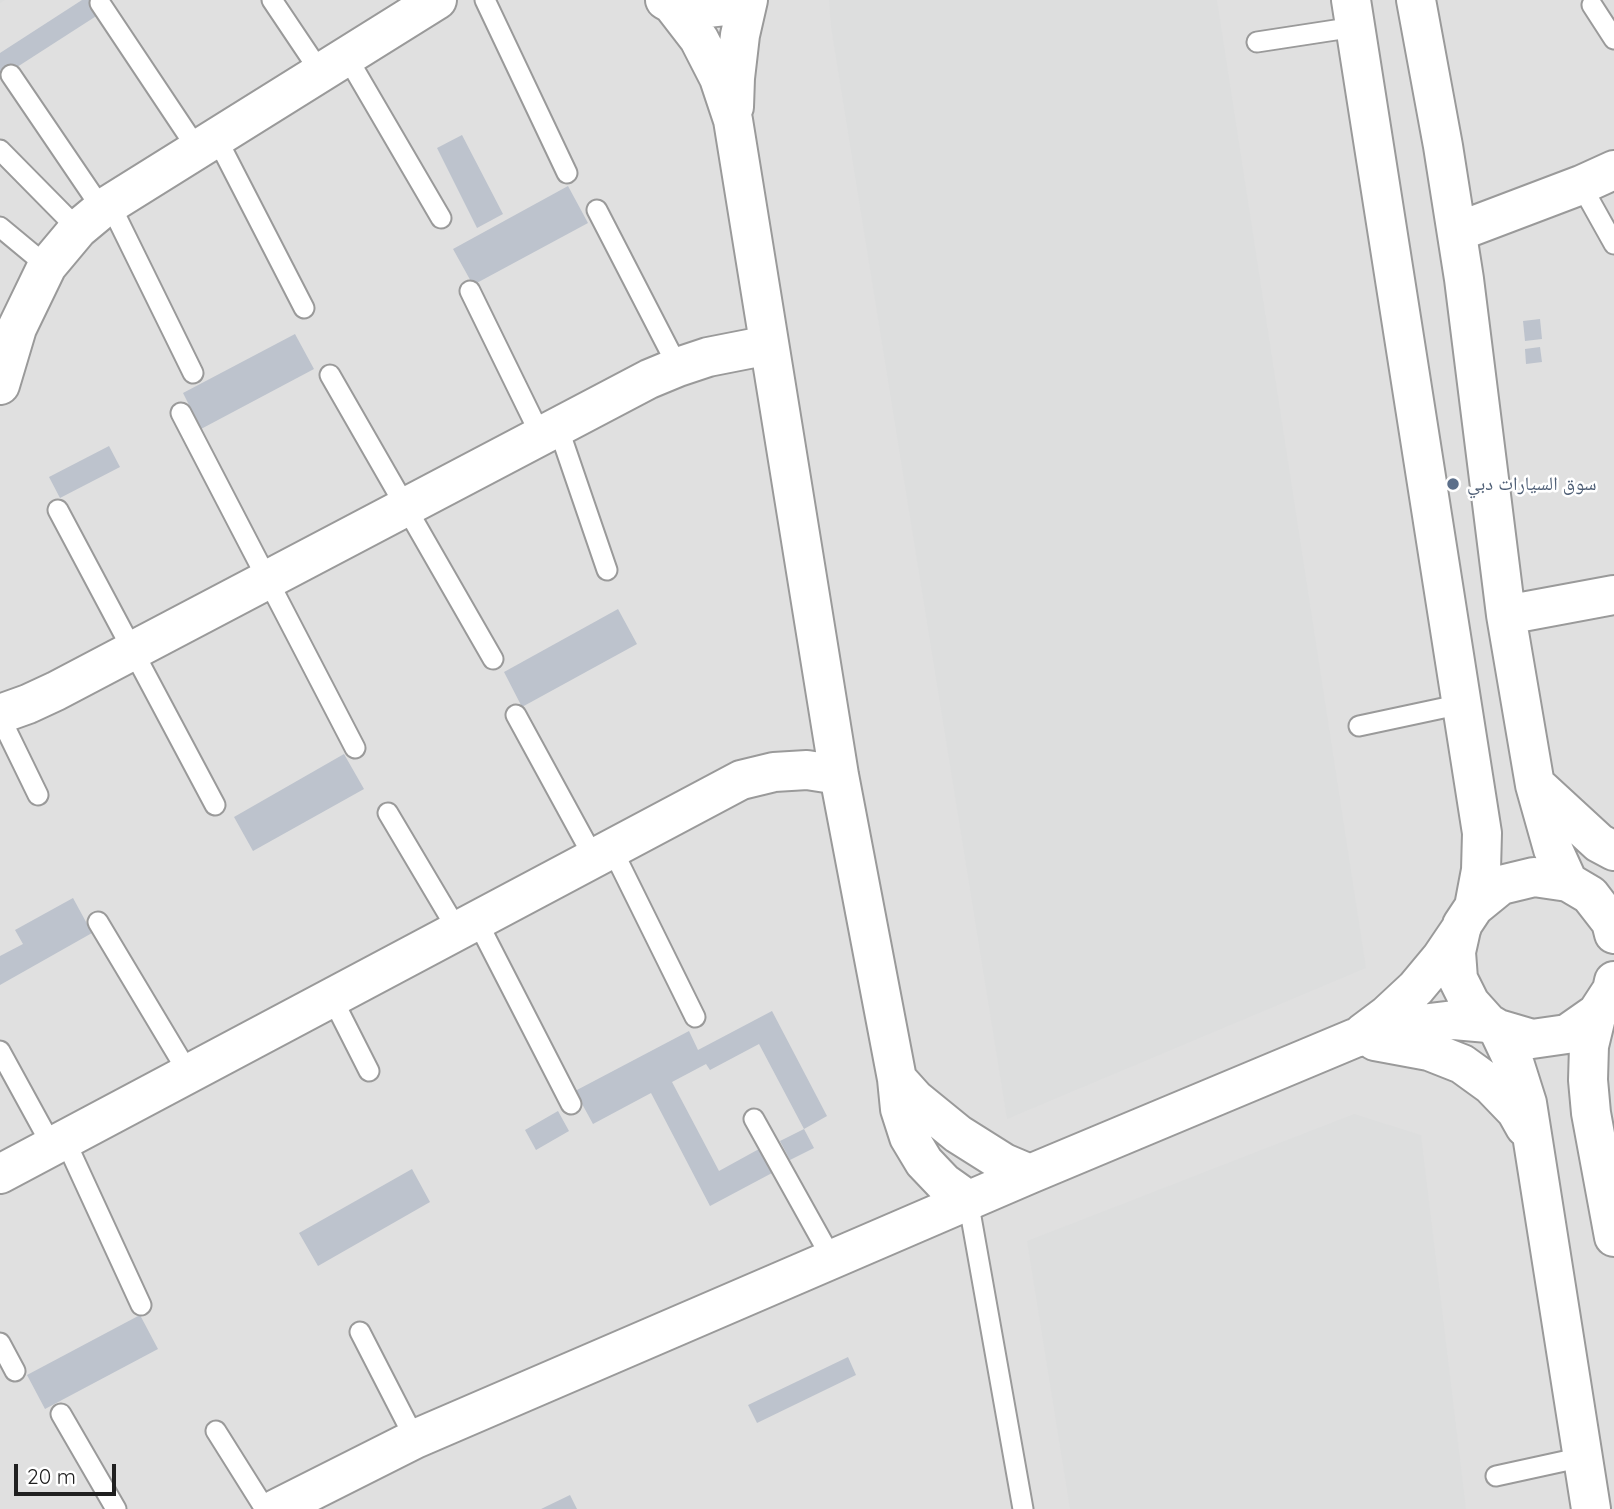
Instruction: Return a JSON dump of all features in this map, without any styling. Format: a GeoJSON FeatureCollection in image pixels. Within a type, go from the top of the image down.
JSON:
{"type":"FeatureCollection","features":[{"type":"Feature","properties":{"kind":"street"},"geometry":{"type":"LineString","coordinates":[[0,385],[8,325],[47,266],[97,214],[437,0]]}},
{"type":"Feature","properties":{"kind":"street"},"geometry":{"type":"LineString","coordinates":[[669,2],[698,9],[725,6],[738,0]]}},
{"type":"Feature","properties":{"kind":"street"},"geometry":{"type":"LineString","coordinates":[[733,120],[740,35],[748,0]]}},
{"type":"Feature","properties":{"kind":"street"},"geometry":{"type":"LineString","coordinates":[[1416,0],[1457,232],[1506,615],[1535,785],[1553,849],[1590,891],[1611,922],[1614,934]]}},
{"type":"Feature","properties":{"kind":"street"},"geometry":{"type":"LineString","coordinates":[[669,2],[699,39],[719,78],[733,120],[839,775],[897,1079],[900,1108],[909,1136],[924,1162],[944,1183],[968,1200]]}},
{"type":"Feature","properties":{"kind":"street"},"geometry":{"type":"LineString","coordinates":[[1353,14],[1482,833],[1480,870],[1456,952],[1458,979],[1469,1003],[1493,1026],[1515,1065],[1527,1103],[1591,1509]]}},
{"type":"Feature","properties":{"kind":"street"},"geometry":{"type":"LineString","coordinates":[[1457,232],[1597,177]]}},
{"type":"Feature","properties":{"kind":"street"},"geometry":{"type":"LineString","coordinates":[[0,715],[56,691],[649,379],[708,357],[769,345]]}},
{"type":"Feature","properties":{"kind":"street"},"geometry":{"type":"LineString","coordinates":[[1506,615],[1614,595]]}},
{"type":"Feature","properties":{"kind":"street"},"geometry":{"type":"LineString","coordinates":[[0,1174],[741,780],[774,772],[807,770],[839,775]]}},
{"type":"Feature","properties":{"kind":"street"},"geometry":{"type":"LineString","coordinates":[[1535,785],[1599,843],[1614,851]]}},
{"type":"Feature","properties":{"kind":"street"},"geometry":{"type":"LineString","coordinates":[[1355,1038],[1387,1015],[1416,988],[1441,958],[1468,916],[1501,885],[1534,877],[1590,891]]}},
{"type":"Feature","properties":{"kind":"street"},"geometry":{"type":"LineString","coordinates":[[276,1509],[415,1439],[968,1200],[1355,1038],[1454,1020],[1493,1026],[1532,1039],[1556,1036],[1567,1034],[1609,993]]}},
{"type":"Feature","properties":{"kind":"street"},"geometry":{"type":"LineString","coordinates":[[1609,993],[1589,1046],[1588,1080],[1591,1113],[1614,1237]]}},
{"type":"Feature","properties":{"kind":"street"},"geometry":{"type":"LineString","coordinates":[[1355,1038],[1429,1051],[1462,1064],[1491,1085],[1516,1111],[1533,1143]]}},
{"type":"Feature","properties":{"kind":"street"},"geometry":{"type":"LineString","coordinates":[[897,1079],[915,1099],[958,1135],[1004,1163],[1030,1174]]}},
{"type":"Feature","properties":{"kind":"lane"},"geometry":{"type":"LineString","coordinates":[[272,0],[334,65],[442,218]]}},
{"type":"Feature","properties":{"kind":"lane"},"geometry":{"type":"LineString","coordinates":[[485,0],[567,173]]}},
{"type":"Feature","properties":{"kind":"lane"},"geometry":{"type":"LineString","coordinates":[[100,4],[207,145],[304,308]]}},
{"type":"Feature","properties":{"kind":"lane"},"geometry":{"type":"LineString","coordinates":[[1592,5],[1614,39]]}},
{"type":"Feature","properties":{"kind":"lane"},"geometry":{"type":"LineString","coordinates":[[1257,42],[1353,14]]}},
{"type":"Feature","properties":{"kind":"lane"},"geometry":{"type":"LineString","coordinates":[[11,75],[193,373]]}},
{"type":"Feature","properties":{"kind":"lane"},"geometry":{"type":"LineString","coordinates":[[0,150],[97,214]]}},
{"type":"Feature","properties":{"kind":"lane"},"geometry":{"type":"LineString","coordinates":[[1597,177],[1614,244]]}},
{"type":"Feature","properties":{"kind":"lane"},"geometry":{"type":"LineString","coordinates":[[597,210],[678,367]]}},
{"type":"Feature","properties":{"kind":"lane"},"geometry":{"type":"LineString","coordinates":[[0,227],[47,266]]}},
{"type":"Feature","properties":{"kind":"lane"},"geometry":{"type":"LineString","coordinates":[[470,291],[550,431],[607,570]]}},
{"type":"Feature","properties":{"kind":"lane"},"geometry":{"type":"LineString","coordinates":[[330,375],[493,659]]}},
{"type":"Feature","properties":{"kind":"lane"},"geometry":{"type":"LineString","coordinates":[[181,412],[355,748]]}},
{"type":"Feature","properties":{"kind":"lane"},"geometry":{"type":"LineString","coordinates":[[58,510],[215,805]]}},
{"type":"Feature","properties":{"kind":"lane"},"geometry":{"type":"LineString","coordinates":[[1359,726],[1462,704]]}},
{"type":"Feature","properties":{"kind":"lane"},"geometry":{"type":"LineString","coordinates":[[0,715],[38,796]]}},
{"type":"Feature","properties":{"kind":"lane"},"geometry":{"type":"LineString","coordinates":[[516,715],[603,854],[695,1017]]}},
{"type":"Feature","properties":{"kind":"lane"},"geometry":{"type":"LineString","coordinates":[[388,813],[467,926],[571,1104]]}},
{"type":"Feature","properties":{"kind":"lane"},"geometry":{"type":"LineString","coordinates":[[98,922],[189,1074]]}},
{"type":"Feature","properties":{"kind":"lane"},"geometry":{"type":"LineString","coordinates":[[332,998],[369,1071]]}},
{"type":"Feature","properties":{"kind":"lane"},"geometry":{"type":"LineString","coordinates":[[0,1051],[58,1143],[141,1305]]}},
{"type":"Feature","properties":{"kind":"lane"},"geometry":{"type":"LineString","coordinates":[[754,1119],[832,1259]]}},
{"type":"Feature","properties":{"kind":"lane"},"geometry":{"type":"LineString","coordinates":[[968,1200],[1023,1509]]}},
{"type":"Feature","properties":{"kind":"lane"},"geometry":{"type":"LineString","coordinates":[[360,1332],[415,1439]]}},
{"type":"Feature","properties":{"kind":"lane"},"geometry":{"type":"LineString","coordinates":[[0,1343],[15,1371]]}},
{"type":"Feature","properties":{"kind":"lane"},"geometry":{"type":"LineString","coordinates":[[61,1414],[116,1509]]}},
{"type":"Feature","properties":{"kind":"lane"},"geometry":{"type":"LineString","coordinates":[[216,1431],[265,1509]]}},
{"type":"Feature","properties":{"kind":"lane"},"geometry":{"type":"LineString","coordinates":[[1496,1476],[1583,1457]]}},
{"type":"Feature","properties":{"kind":"shaded area"},"geometry":{"type":"Polygon","coordinates":[[[0,0],[1614,0],[1614,1509],[0,1509],[0,0]]]}},
{"type":"Feature","properties":{"kind":"shaded area"},"geometry":{"type":"Polygon","coordinates":[[[5,0],[829,0],[831,27],[1007,1119],[1366,968],[1217,0],[1614,0],[1614,1509],[1466,1509],[1421,1135],[1354,1114],[1027,1241],[1070,1509],[0,1509],[0,3],[5,0]]]}},
{"type":"Feature","properties":{"kind":"building"},"geometry":{"type":"Polygon","coordinates":[[[82,0],[93,0],[101,13],[0,78],[0,53],[82,0]]]}},
{"type":"Feature","properties":{"kind":"building"},"geometry":{"type":"Polygon","coordinates":[[[462,135],[503,214],[477,228],[437,148],[462,135]]]}},
{"type":"Feature","properties":{"kind":"building"},"geometry":{"type":"Polygon","coordinates":[[[568,186],[588,223],[473,285],[453,249],[568,186]]]}},
{"type":"Feature","properties":{"kind":"building"},"geometry":{"type":"Polygon","coordinates":[[[1540,319],[1542,339],[1525,341],[1523,321],[1540,319]]]}},
{"type":"Feature","properties":{"kind":"building"},"geometry":{"type":"Polygon","coordinates":[[[295,334],[314,369],[201,429],[183,393],[295,334]]]}},
{"type":"Feature","properties":{"kind":"building"},"geometry":{"type":"Polygon","coordinates":[[[1540,347],[1542,362],[1526,364],[1525,349],[1540,347]]]}},
{"type":"Feature","properties":{"kind":"building"},"geometry":{"type":"Polygon","coordinates":[[[109,446],[120,467],[60,498],[49,477],[109,446]]]}},
{"type":"Feature","properties":{"kind":"building"},"geometry":{"type":"Polygon","coordinates":[[[618,609],[637,644],[522,707],[504,672],[618,609]]]}},
{"type":"Feature","properties":{"kind":"building"},"geometry":{"type":"Polygon","coordinates":[[[344,754],[364,789],[253,851],[234,817],[344,754]]]}},
{"type":"Feature","properties":{"kind":"building"},"geometry":{"type":"Polygon","coordinates":[[[73,898],[92,933],[0,985],[0,956],[23,944],[15,930],[73,898]]]}},
{"type":"Feature","properties":{"kind":"building"},"geometry":{"type":"Polygon","coordinates":[[[772,1011],[827,1116],[804,1129],[759,1044],[710,1070],[706,1064],[672,1082],[719,1171],[759,1149],[772,1173],[710,1206],[651,1093],[593,1124],[575,1091],[689,1031],[698,1050],[772,1011]]]}},
{"type":"Feature","properties":{"kind":"building"},"geometry":{"type":"Polygon","coordinates":[[[558,1111],[569,1131],[536,1150],[525,1130],[558,1111]]]}},
{"type":"Feature","properties":{"kind":"building"},"geometry":{"type":"Polygon","coordinates":[[[804,1129],[814,1148],[790,1160],[780,1141],[804,1129]]]}},
{"type":"Feature","properties":{"kind":"building"},"geometry":{"type":"Polygon","coordinates":[[[412,1169],[430,1202],[318,1266],[299,1233],[412,1169]]]}},
{"type":"Feature","properties":{"kind":"building"},"geometry":{"type":"Polygon","coordinates":[[[140,1315],[158,1349],[45,1409],[27,1375],[140,1315]]]}},
{"type":"Feature","properties":{"kind":"building"},"geometry":{"type":"Polygon","coordinates":[[[848,1357],[856,1375],[757,1423],[748,1405],[848,1357]]]}},
{"type":"Feature","properties":{"kind":"building"},"geometry":{"type":"Polygon","coordinates":[[[570,1495],[577,1509],[541,1509],[570,1495]]]}},
{"type":"Feature","properties":{"kind":"place","name":"سوق السيارات دبي"},"geometry":{"type":"Point","coordinates":[1453,484]}}]}
